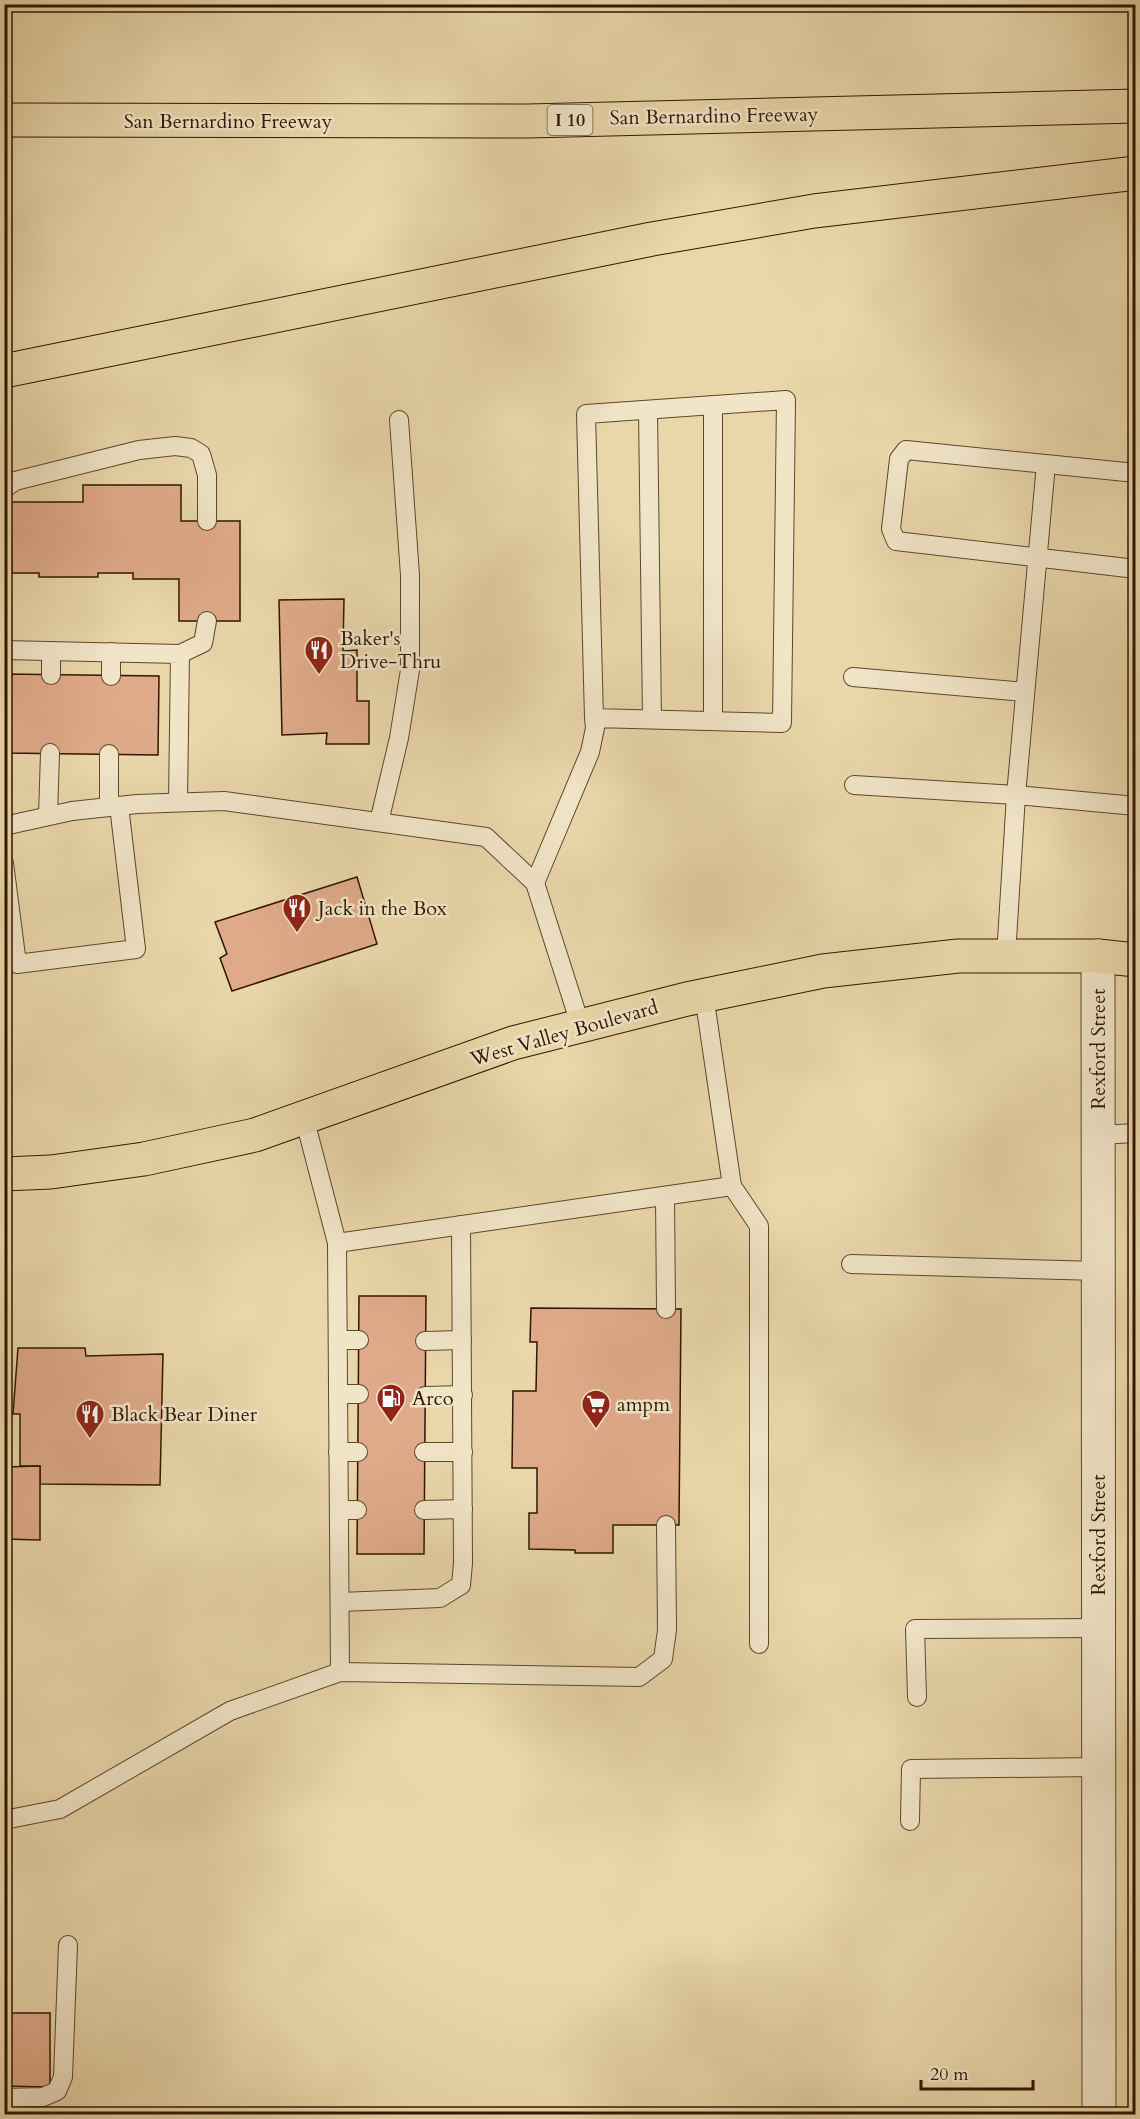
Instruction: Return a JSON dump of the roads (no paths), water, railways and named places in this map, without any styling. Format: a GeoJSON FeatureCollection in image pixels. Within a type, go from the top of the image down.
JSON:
{"type":"FeatureCollection","features":[{"type":"Feature","properties":{"kind":"main road","name":"San Bernardino Freeway"},"geometry":{"type":"LineString","coordinates":[[4,120],[528,121],[1136,106]]}},
{"type":"Feature","properties":{"kind":"main road"},"geometry":{"type":"LineString","coordinates":[[4,371],[652,239],[814,211],[1136,173]]}},
{"type":"Feature","properties":{"kind":"main road","name":"West Valley Boulevard"},"geometry":{"type":"LineString","coordinates":[[4,1174],[51,1172],[144,1158],[255,1135],[513,1043],[704,995],[823,971],[957,956],[1098,956],[1136,960]]}},
{"type":"Feature","properties":{"kind":"street","name":"Rexford Street"},"geometry":{"type":"LineString","coordinates":[[1098,956],[1099,2115]]}},
{"type":"Feature","properties":{"kind":"lane"},"geometry":{"type":"LineString","coordinates":[[535,883],[590,752],[595,728],[594,718],[586,414],[786,400],[782,723],[594,718]]}},
{"type":"Feature","properties":{"kind":"lane"},"geometry":{"type":"LineString","coordinates":[[713,405],[713,721]]}},
{"type":"Feature","properties":{"kind":"lane"},"geometry":{"type":"LineString","coordinates":[[648,410],[652,720]]}},
{"type":"Feature","properties":{"kind":"lane"},"geometry":{"type":"LineString","coordinates":[[379,822],[399,738],[410,670],[410,575],[399,420]]}},
{"type":"Feature","properties":{"kind":"lane"},"geometry":{"type":"LineString","coordinates":[[4,489],[15,482],[139,450],[175,446],[191,448],[201,454],[205,464],[207,521]]}},
{"type":"Feature","properties":{"kind":"lane"},"geometry":{"type":"LineString","coordinates":[[1136,473],[906,450],[899,459],[891,529],[896,541],[1136,569]]}},
{"type":"Feature","properties":{"kind":"lane"},"geometry":{"type":"LineString","coordinates":[[1006,956],[1016,795],[1046,464]]}},
{"type":"Feature","properties":{"kind":"lane"},"geometry":{"type":"LineString","coordinates":[[4,650],[180,654],[203,643],[207,621]]}},
{"type":"Feature","properties":{"kind":"lane"},"geometry":{"type":"LineString","coordinates":[[51,651],[51,675]]}},
{"type":"Feature","properties":{"kind":"lane"},"geometry":{"type":"LineString","coordinates":[[111,652],[111,675]]}},
{"type":"Feature","properties":{"kind":"lane"},"geometry":{"type":"LineString","coordinates":[[178,802],[180,654]]}},
{"type":"Feature","properties":{"kind":"lane"},"geometry":{"type":"LineString","coordinates":[[853,677],[1025,692]]}},
{"type":"Feature","properties":{"kind":"lane"},"geometry":{"type":"LineString","coordinates":[[48,816],[50,753]]}},
{"type":"Feature","properties":{"kind":"lane"},"geometry":{"type":"LineString","coordinates":[[4,863],[17,964],[136,949],[114,806],[109,754]]}},
{"type":"Feature","properties":{"kind":"lane"},"geometry":{"type":"LineString","coordinates":[[854,785],[1016,795],[1136,806]]}},
{"type":"Feature","properties":{"kind":"lane"},"geometry":{"type":"LineString","coordinates":[[4,826],[72,811],[114,806],[224,801],[486,837],[535,883],[581,1027]]}},
{"type":"Feature","properties":{"kind":"lane"},"geometry":{"type":"LineString","coordinates":[[704,995],[732,1186],[759,1226],[759,1644]]}},
{"type":"Feature","properties":{"kind":"lane"},"geometry":{"type":"LineString","coordinates":[[304,1117],[337,1243],[340,1672]]}},
{"type":"Feature","properties":{"kind":"lane"},"geometry":{"type":"LineString","coordinates":[[1098,1135],[1136,1133]]}},
{"type":"Feature","properties":{"kind":"lane"},"geometry":{"type":"LineString","coordinates":[[337,1243],[732,1186]]}},
{"type":"Feature","properties":{"kind":"lane"},"geometry":{"type":"LineString","coordinates":[[665,1196],[666,1309]]}},
{"type":"Feature","properties":{"kind":"lane"},"geometry":{"type":"LineString","coordinates":[[340,1602],[440,1598],[462,1585],[462,1225]]}},
{"type":"Feature","properties":{"kind":"lane"},"geometry":{"type":"LineString","coordinates":[[851,1264],[1098,1271]]}},
{"type":"Feature","properties":{"kind":"lane"},"geometry":{"type":"LineString","coordinates":[[338,1340],[359,1340]]}},
{"type":"Feature","properties":{"kind":"lane"},"geometry":{"type":"LineString","coordinates":[[425,1341],[462,1340]]}},
{"type":"Feature","properties":{"kind":"lane"},"geometry":{"type":"LineString","coordinates":[[338,1394],[358,1394]]}},
{"type":"Feature","properties":{"kind":"lane"},"geometry":{"type":"LineString","coordinates":[[425,1396],[463,1395]]}},
{"type":"Feature","properties":{"kind":"lane"},"geometry":{"type":"LineString","coordinates":[[338,1452],[358,1452]]}},
{"type":"Feature","properties":{"kind":"lane"},"geometry":{"type":"LineString","coordinates":[[424,1452],[463,1452]]}},
{"type":"Feature","properties":{"kind":"lane"},"geometry":{"type":"LineString","coordinates":[[424,1510],[463,1509]]}},
{"type":"Feature","properties":{"kind":"lane"},"geometry":{"type":"LineString","coordinates":[[339,1510],[357,1510]]}},
{"type":"Feature","properties":{"kind":"lane"},"geometry":{"type":"LineString","coordinates":[[4,1820],[60,1809],[230,1711],[340,1672],[639,1677],[663,1659],[667,1630],[666,1525]]}},
{"type":"Feature","properties":{"kind":"lane"},"geometry":{"type":"LineString","coordinates":[[917,1697],[915,1629],[1098,1628]]}},
{"type":"Feature","properties":{"kind":"lane"},"geometry":{"type":"LineString","coordinates":[[910,1821],[911,1769],[1098,1767]]}},
{"type":"Feature","properties":{"kind":"lane"},"geometry":{"type":"LineString","coordinates":[[4,2098],[43,2097],[57,2091],[63,2077],[68,1945]]}},
{"type":"Feature","properties":{"kind":"place","name":"Baker's Drive-Thru"},"geometry":{"type":"Point","coordinates":[319,676]}},
{"type":"Feature","properties":{"kind":"place","name":"Jack in the Box"},"geometry":{"type":"Point","coordinates":[297,934]}},
{"type":"Feature","properties":{"kind":"place","name":"Arco"},"geometry":{"type":"Point","coordinates":[391,1424]}},
{"type":"Feature","properties":{"kind":"place","name":"ampm"},"geometry":{"type":"Point","coordinates":[596,1430]}},
{"type":"Feature","properties":{"kind":"place","name":"Black Bear Diner"},"geometry":{"type":"Point","coordinates":[90,1440]}}]}
